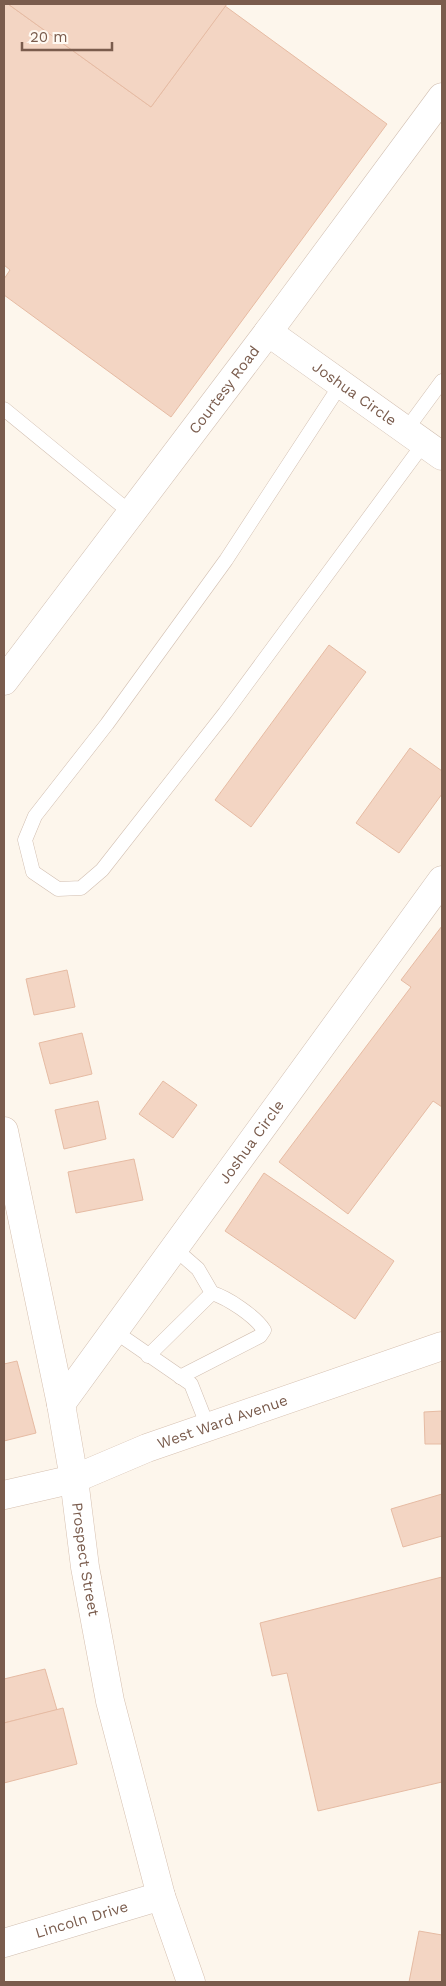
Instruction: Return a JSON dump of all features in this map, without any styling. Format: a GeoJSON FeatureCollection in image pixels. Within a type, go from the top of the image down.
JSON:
{"type":"FeatureCollection","features":[{"type":"Feature","properties":{"kind":"street","name":"Courtesy Road"},"geometry":{"type":"LineString","coordinates":[[4,681],[268,332],[442,97]]}},
{"type":"Feature","properties":{"kind":"street","name":"Joshua Circle"},"geometry":{"type":"LineString","coordinates":[[268,332],[424,443]]}},
{"type":"Feature","properties":{"kind":"street","name":"Joshua Circle"},"geometry":{"type":"LineString","coordinates":[[61,1404],[442,880]]}},
{"type":"Feature","properties":{"kind":"street","name":"Prospect Street"},"geometry":{"type":"LineString","coordinates":[[4,1132],[61,1404],[74,1480],[85,1567],[110,1701],[161,1896],[191,1982]]}},
{"type":"Feature","properties":{"kind":"street","name":"West Ward Avenue"},"geometry":{"type":"LineString","coordinates":[[4,1494],[74,1480],[147,1448],[442,1346]]}},
{"type":"Feature","properties":{"kind":"street","name":"Lincoln Drive"},"geometry":{"type":"LineString","coordinates":[[4,1943],[161,1896]]}},
{"type":"Feature","properties":{"kind":"lane"},"geometry":{"type":"LineString","coordinates":[[341,384],[226,560],[107,724],[35,816],[25,840],[33,872],[58,890],[81,888],[102,870],[231,705],[424,443],[442,381]]}},
{"type":"Feature","properties":{"kind":"lane"},"geometry":{"type":"LineString","coordinates":[[4,410],[131,513]]}},
{"type":"Feature","properties":{"kind":"lane"},"geometry":{"type":"LineString","coordinates":[[174,1248],[198,1269],[212,1293],[220,1295],[259,1321],[264,1330],[260,1336],[180,1377]]}},
{"type":"Feature","properties":{"kind":"lane"},"geometry":{"type":"LineString","coordinates":[[148,1356],[212,1293]]}},
{"type":"Feature","properties":{"kind":"lane"},"geometry":{"type":"LineString","coordinates":[[114,1331],[191,1384],[208,1427]]}},
{"type":"Feature","properties":{"kind":"building"},"geometry":{"type":"Polygon","coordinates":[[[4,4],[8,4],[151,107],[225,6],[387,124],[171,417],[4,295],[4,279],[10,270],[4,265],[4,4]]]}},
{"type":"Feature","properties":{"kind":"building"},"geometry":{"type":"Polygon","coordinates":[[[8,4],[227,4],[151,107],[8,4]]]}},
{"type":"Feature","properties":{"kind":"building"},"geometry":{"type":"Polygon","coordinates":[[[329,645],[366,672],[251,827],[215,800],[329,645]]]}},
{"type":"Feature","properties":{"kind":"building"},"geometry":{"type":"Polygon","coordinates":[[[410,748],[442,771],[442,794],[399,853],[356,823],[410,748]]]}},
{"type":"Feature","properties":{"kind":"building"},"geometry":{"type":"Polygon","coordinates":[[[442,926],[442,1107],[433,1101],[348,1214],[279,1162],[411,987],[401,980],[442,926]]]}},
{"type":"Feature","properties":{"kind":"building"},"geometry":{"type":"Polygon","coordinates":[[[67,970],[75,1007],[34,1015],[26,979],[67,970]]]}},
{"type":"Feature","properties":{"kind":"building"},"geometry":{"type":"Polygon","coordinates":[[[82,1033],[92,1074],[50,1084],[39,1043],[82,1033]]]}},
{"type":"Feature","properties":{"kind":"building"},"geometry":{"type":"Polygon","coordinates":[[[163,1081],[197,1105],[173,1138],[139,1114],[163,1081]]]}},
{"type":"Feature","properties":{"kind":"building"},"geometry":{"type":"Polygon","coordinates":[[[98,1101],[106,1139],[64,1149],[55,1110],[98,1101]]]}},
{"type":"Feature","properties":{"kind":"building"},"geometry":{"type":"Polygon","coordinates":[[[134,1159],[143,1200],[76,1213],[68,1172],[134,1159]]]}},
{"type":"Feature","properties":{"kind":"building"},"geometry":{"type":"Polygon","coordinates":[[[264,1173],[394,1261],[355,1319],[225,1231],[264,1173]]]}},
{"type":"Feature","properties":{"kind":"building"},"geometry":{"type":"Polygon","coordinates":[[[17,1361],[36,1433],[4,1441],[4,1364],[17,1361]]]}},
{"type":"Feature","properties":{"kind":"building"},"geometry":{"type":"Polygon","coordinates":[[[442,1411],[442,1444],[425,1444],[424,1412],[442,1411]]]}},
{"type":"Feature","properties":{"kind":"building"},"geometry":{"type":"Polygon","coordinates":[[[442,1494],[442,1536],[403,1547],[391,1509],[442,1494]]]}},
{"type":"Feature","properties":{"kind":"building"},"geometry":{"type":"Polygon","coordinates":[[[442,1577],[442,1782],[318,1811],[287,1673],[272,1676],[260,1623],[442,1577]]]}},
{"type":"Feature","properties":{"kind":"building"},"geometry":{"type":"Polygon","coordinates":[[[45,1669],[57,1710],[4,1723],[4,1679],[45,1669]]]}},
{"type":"Feature","properties":{"kind":"building"},"geometry":{"type":"Polygon","coordinates":[[[63,1708],[77,1764],[4,1783],[4,1723],[63,1708]]]}},
{"type":"Feature","properties":{"kind":"building"},"geometry":{"type":"Polygon","coordinates":[[[419,1931],[442,1935],[442,1982],[409,1982],[419,1931]]]}}]}
